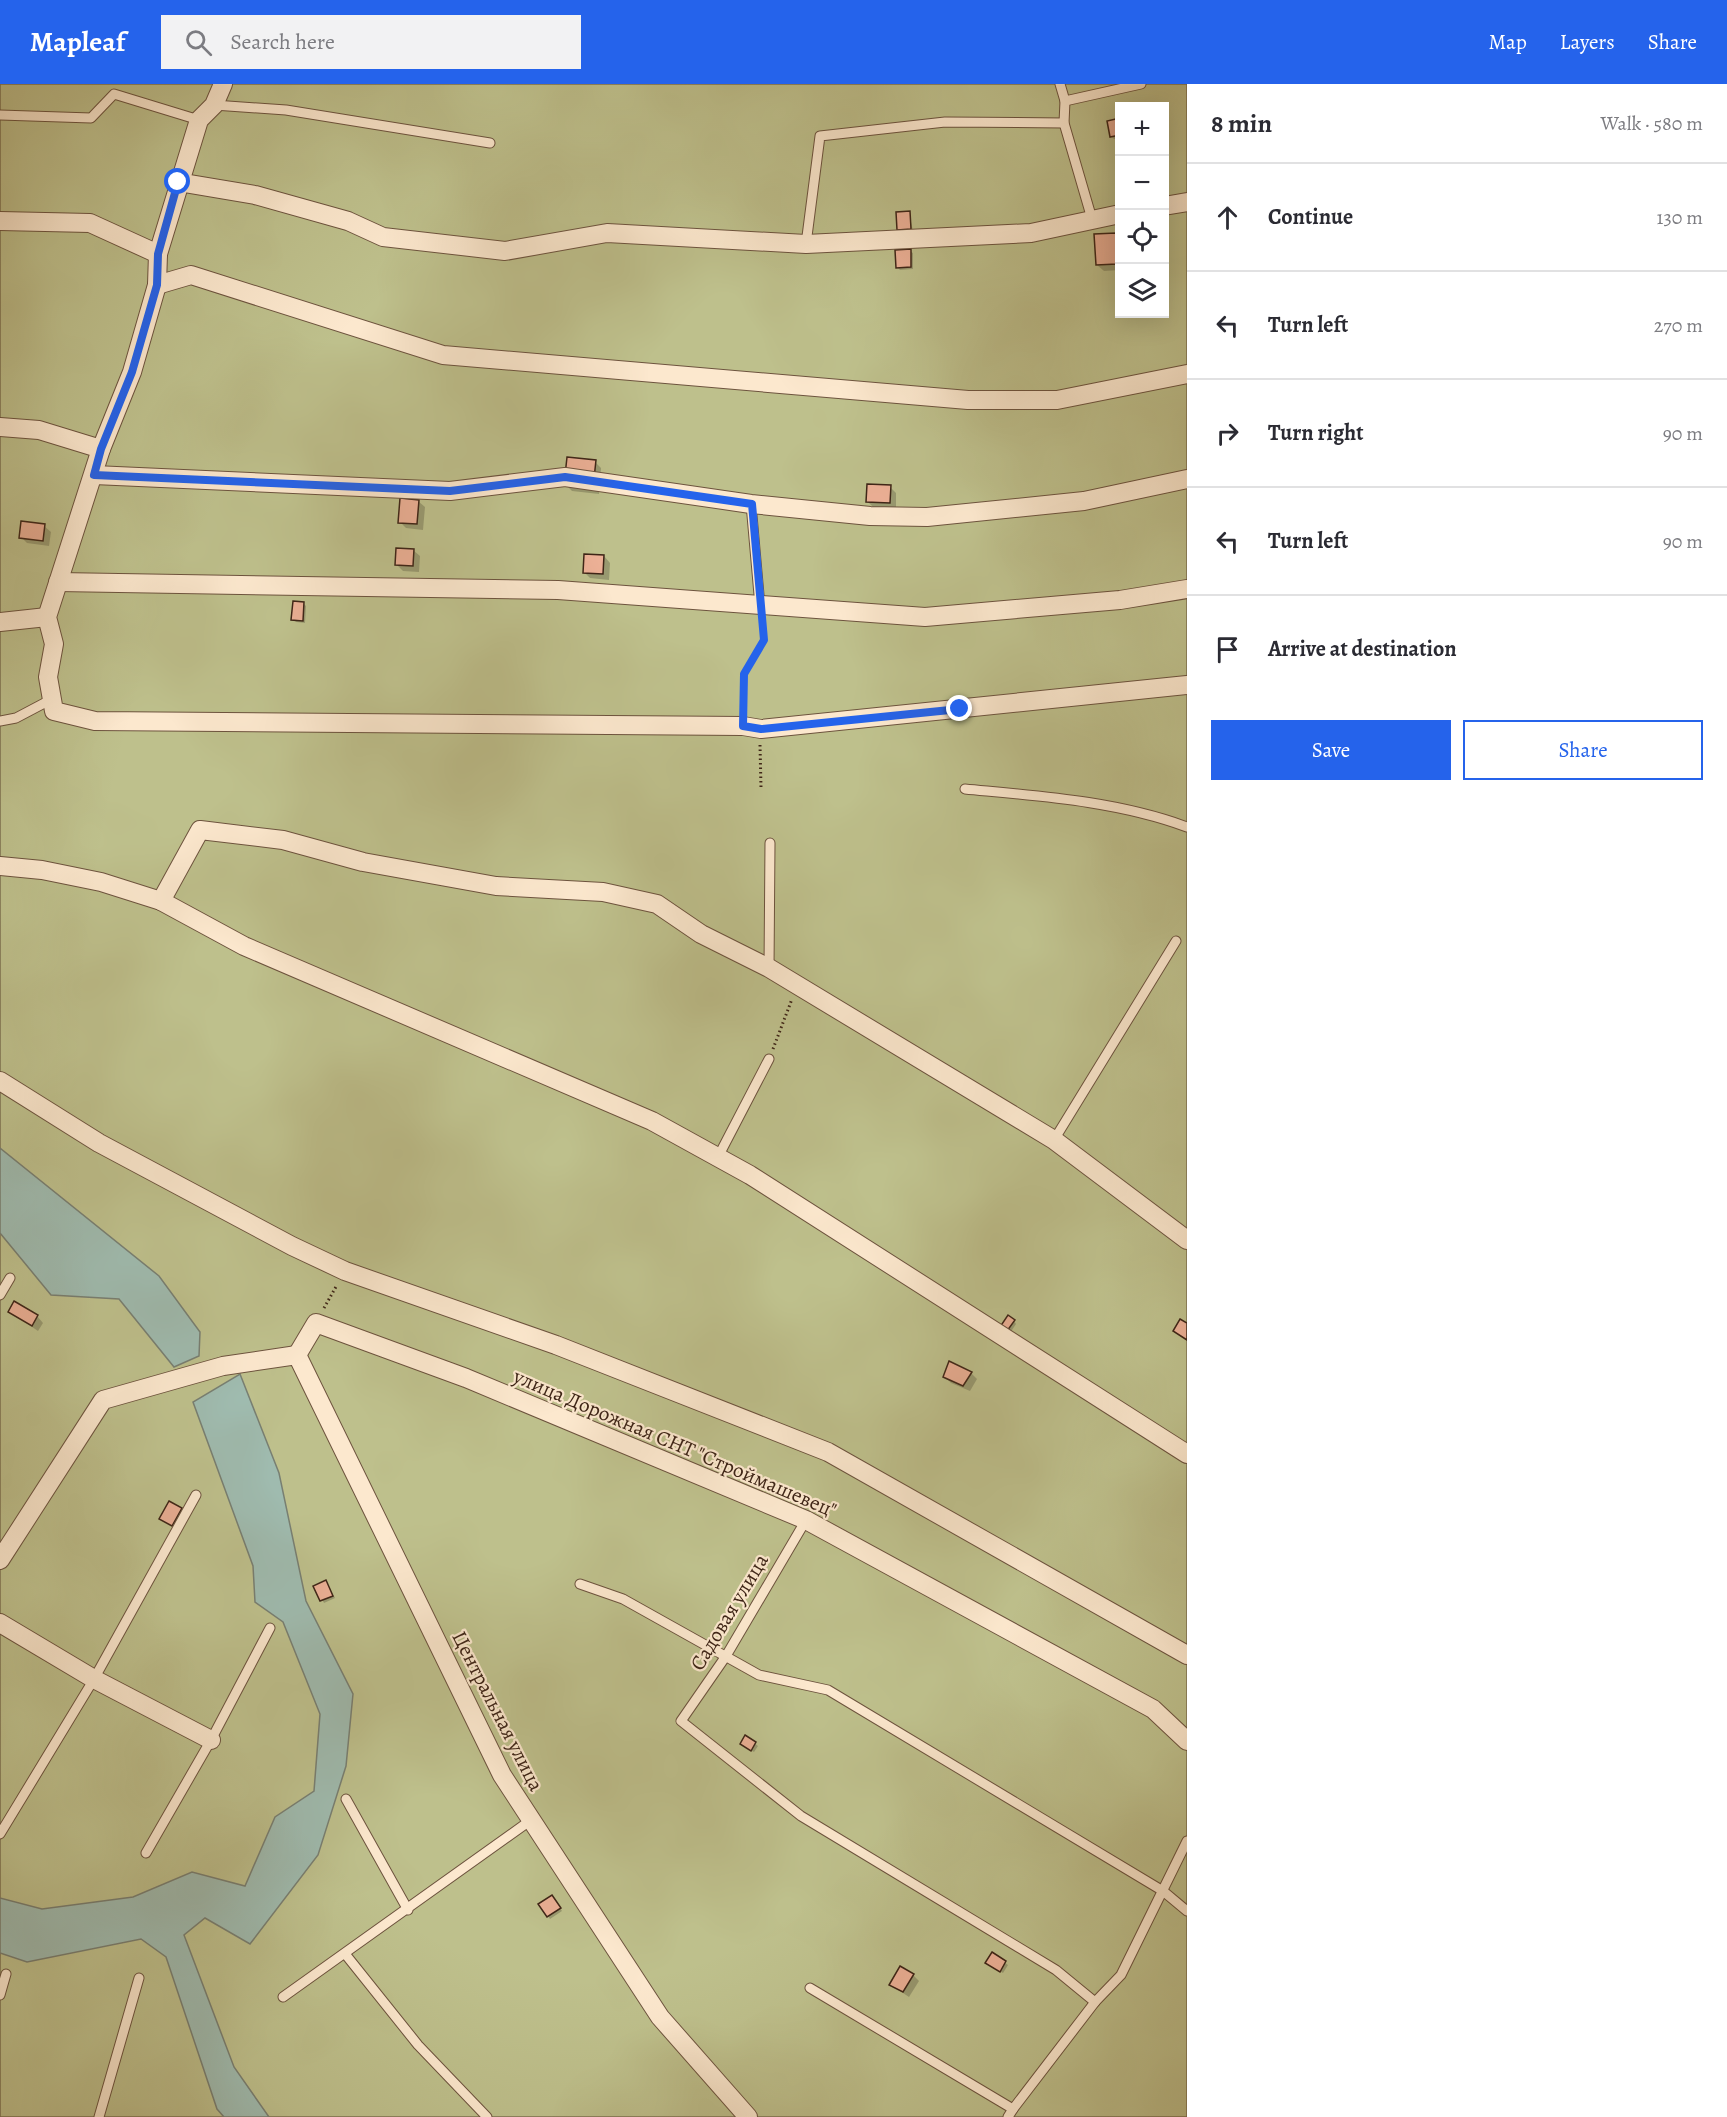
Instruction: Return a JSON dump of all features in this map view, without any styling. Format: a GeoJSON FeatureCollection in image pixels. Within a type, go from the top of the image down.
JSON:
{"type":"FeatureCollection","features":[{"type":"Feature","properties":{"kind":"street"},"geometry":{"type":"LineString","coordinates":[[223,84],[214,105],[199,120],[178,182],[158,254],[157,285],[132,372],[101,449],[47,617],[54,644],[48,677],[54,711],[95,721],[743,726],[761,729],[1187,685]]}},
{"type":"Feature","properties":{"kind":"street"},"geometry":{"type":"LineString","coordinates":[[178,182],[255,195],[348,221],[383,237],[505,251],[607,233],[806,244],[1031,233],[1115,215]]}},
{"type":"Feature","properties":{"kind":"street"},"geometry":{"type":"LineString","coordinates":[[1169,205],[1187,202]]}},
{"type":"Feature","properties":{"kind":"street"},"geometry":{"type":"LineString","coordinates":[[0,221],[90,223],[158,254]]}},
{"type":"Feature","properties":{"kind":"street"},"geometry":{"type":"LineString","coordinates":[[157,285],[191,275],[443,355],[968,400],[1057,400],[1187,374]]}},
{"type":"Feature","properties":{"kind":"street"},"geometry":{"type":"LineString","coordinates":[[0,427],[39,430],[101,449]]}},
{"type":"Feature","properties":{"kind":"street"},"geometry":{"type":"LineString","coordinates":[[94,475],[450,491],[565,477],[752,504],[870,516],[927,517],[1084,501],[1187,479]]}},
{"type":"Feature","properties":{"kind":"street"},"geometry":{"type":"LineString","coordinates":[[58,582],[558,590],[925,617],[1120,600],[1187,589]]}},
{"type":"Feature","properties":{"kind":"street"},"geometry":{"type":"LineString","coordinates":[[0,622],[47,617]]}},
{"type":"Feature","properties":{"kind":"street"},"geometry":{"type":"LineString","coordinates":[[161,901],[200,830],[283,840],[363,862],[496,886],[603,892],[657,904],[701,934],[769,968],[1054,1140],[1187,1238]]}},
{"type":"Feature","properties":{"kind":"street"},"geometry":{"type":"LineString","coordinates":[[0,866],[42,870],[101,882],[161,901],[244,946],[652,1121],[718,1157],[1187,1454]]}},
{"type":"Feature","properties":{"kind":"street"},"geometry":{"type":"LineString","coordinates":[[0,1081],[99,1143],[292,1246],[345,1271],[556,1345],[828,1452],[1187,1655]]}},
{"type":"Feature","properties":{"kind":"street"},"geometry":{"type":"LineString","coordinates":[[0,1560],[103,1400],[223,1366],[297,1354],[316,1323]]}},
{"type":"Feature","properties":{"kind":"street","name":"улица Дорожная СНТ \"Строймашевец\""},"geometry":{"type":"LineString","coordinates":[[316,1323],[466,1378],[806,1520],[1153,1709],[1187,1741]]}},
{"type":"Feature","properties":{"kind":"street","name":"Центральная улица"},"geometry":{"type":"LineString","coordinates":[[297,1354],[502,1775],[660,2017],[748,2117]]}},
{"type":"Feature","properties":{"kind":"street"},"geometry":{"type":"LineString","coordinates":[[0,1623],[94,1679],[211,1740]]}},
{"type":"Feature","properties":{"kind":"lane"},"geometry":{"type":"LineString","coordinates":[[1060,84],[1065,101],[1064,123],[1092,219]]}},
{"type":"Feature","properties":{"kind":"lane"},"geometry":{"type":"LineString","coordinates":[[1065,101],[1141,84]]}},
{"type":"Feature","properties":{"kind":"lane"},"geometry":{"type":"LineString","coordinates":[[0,115],[91,118],[114,94],[199,120]]}},
{"type":"Feature","properties":{"kind":"lane"},"geometry":{"type":"LineString","coordinates":[[214,105],[286,110],[490,143]]}},
{"type":"Feature","properties":{"kind":"lane"},"geometry":{"type":"LineString","coordinates":[[806,244],[820,136],[945,122],[1064,123]]}},
{"type":"Feature","properties":{"kind":"lane"},"geometry":{"type":"LineString","coordinates":[[752,504],[760,606]]}},
{"type":"Feature","properties":{"kind":"lane"},"geometry":{"type":"LineString","coordinates":[[0,721],[16,718],[52,699]]}},
{"type":"Feature","properties":{"kind":"lane"},"geometry":{"type":"LineString","coordinates":[[965,789],[1064,798],[1169,820],[1187,827]]}},
{"type":"Feature","properties":{"kind":"lane"},"geometry":{"type":"LineString","coordinates":[[769,968],[770,843]]}},
{"type":"Feature","properties":{"kind":"lane"},"geometry":{"type":"LineString","coordinates":[[1054,1140],[1176,941]]}},
{"type":"Feature","properties":{"kind":"lane"},"geometry":{"type":"LineString","coordinates":[[718,1157],[769,1059]]}},
{"type":"Feature","properties":{"kind":"lane"},"geometry":{"type":"LineString","coordinates":[[0,1295],[10,1278]]}},
{"type":"Feature","properties":{"kind":"lane"},"geometry":{"type":"LineString","coordinates":[[0,1834],[94,1679],[195,1495]]}},
{"type":"Feature","properties":{"kind":"lane","name":"Садовая улица"},"geometry":{"type":"LineString","coordinates":[[806,1520],[726,1656],[681,1721],[801,1816],[1056,1970],[1095,2002]]}},
{"type":"Feature","properties":{"kind":"lane"},"geometry":{"type":"LineString","coordinates":[[579,1584],[623,1599],[759,1675],[828,1690],[1163,1891],[1187,1911]]}},
{"type":"Feature","properties":{"kind":"lane"},"geometry":{"type":"LineString","coordinates":[[146,1853],[211,1740],[270,1628]]}},
{"type":"Feature","properties":{"kind":"lane"},"geometry":{"type":"LineString","coordinates":[[346,1799],[408,1910]]}},
{"type":"Feature","properties":{"kind":"lane"},"geometry":{"type":"LineString","coordinates":[[283,1998],[346,1955],[531,1820]]}},
{"type":"Feature","properties":{"kind":"lane"},"geometry":{"type":"LineString","coordinates":[[810,1988],[1011,2113],[1095,2002],[1121,1975],[1187,1841]]}},
{"type":"Feature","properties":{"kind":"lane"},"geometry":{"type":"LineString","coordinates":[[346,1955],[418,2045],[487,2117]]}},
{"type":"Feature","properties":{"kind":"lane"},"geometry":{"type":"LineString","coordinates":[[0,1995],[6,1974]]}},
{"type":"Feature","properties":{"kind":"lane"},"geometry":{"type":"LineString","coordinates":[[99,2117],[139,1978]]}},
{"type":"Feature","properties":{"kind":"path"},"geometry":{"type":"LineString","coordinates":[[743,726],[744,674],[764,640],[760,606]]}},
{"type":"Feature","properties":{"kind":"path"},"geometry":{"type":"LineString","coordinates":[[759,749],[761,788]]}},
{"type":"Feature","properties":{"kind":"path"},"geometry":{"type":"LineString","coordinates":[[769,1059],[797,985]]}},
{"type":"Feature","properties":{"kind":"path"},"geometry":{"type":"LineString","coordinates":[[316,1323],[345,1271]]}},
{"type":"Feature","properties":{"kind":"green space"},"geometry":{"type":"Polygon","coordinates":[[[0,84],[1187,84],[1187,2117],[0,2117],[0,84]]]}},
{"type":"Feature","properties":{"kind":"shaded area"},"geometry":{"type":"Polygon","coordinates":[[[0,1148],[159,1276],[200,1332],[199,1356],[174,1367],[119,1299],[51,1295],[0,1233],[0,1148]]]}},
{"type":"Feature","properties":{"kind":"shaded area"},"geometry":{"type":"Polygon","coordinates":[[[240,1374],[279,1473],[306,1601],[353,1694],[346,1766],[318,1855],[250,1944],[205,1918],[184,1935],[234,2067],[269,2117],[224,2117],[217,2109],[166,1957],[141,1939],[27,1962],[0,1953],[0,1898],[42,1909],[133,1897],[192,1872],[245,1886],[275,1817],[314,1791],[320,1714],[283,1622],[255,1602],[253,1566],[193,1402],[240,1374]]]}},
{"type":"Feature","properties":{"kind":"building"},"geometry":{"type":"Polygon","coordinates":[[[1115,119],[1115,136],[1110,137],[1107,121],[1115,119]]]}},
{"type":"Feature","properties":{"kind":"building"},"geometry":{"type":"Polygon","coordinates":[[[910,211],[911,229],[897,230],[896,212],[910,211]]]}},
{"type":"Feature","properties":{"kind":"building"},"geometry":{"type":"Polygon","coordinates":[[[1115,233],[1115,264],[1096,265],[1094,234],[1115,233]]]}},
{"type":"Feature","properties":{"kind":"building"},"geometry":{"type":"Polygon","coordinates":[[[911,249],[911,267],[896,268],[895,250],[911,249]]]}},
{"type":"Feature","properties":{"kind":"building"},"geometry":{"type":"Polygon","coordinates":[[[567,457],[596,460],[593,488],[564,485],[567,457]]]}},
{"type":"Feature","properties":{"kind":"building"},"geometry":{"type":"Polygon","coordinates":[[[867,484],[891,485],[890,503],[866,502],[867,484]]]}},
{"type":"Feature","properties":{"kind":"building"},"geometry":{"type":"Polygon","coordinates":[[[400,498],[419,500],[417,524],[398,523],[400,498]]]}},
{"type":"Feature","properties":{"kind":"building"},"geometry":{"type":"Polygon","coordinates":[[[21,521],[45,524],[43,541],[19,538],[21,521]]]}},
{"type":"Feature","properties":{"kind":"building"},"geometry":{"type":"Polygon","coordinates":[[[396,548],[414,549],[413,566],[395,565],[396,548]]]}},
{"type":"Feature","properties":{"kind":"building"},"geometry":{"type":"Polygon","coordinates":[[[584,554],[604,555],[603,574],[583,573],[584,554]]]}},
{"type":"Feature","properties":{"kind":"building"},"geometry":{"type":"Polygon","coordinates":[[[293,601],[304,602],[303,621],[291,620],[293,601]]]}},
{"type":"Feature","properties":{"kind":"building"},"geometry":{"type":"Polygon","coordinates":[[[14,1301],[38,1315],[32,1326],[8,1312],[14,1301]]]}},
{"type":"Feature","properties":{"kind":"building"},"geometry":{"type":"Polygon","coordinates":[[[1008,1315],[1015,1320],[1007,1331],[1000,1327],[1008,1315]]]}},
{"type":"Feature","properties":{"kind":"building"},"geometry":{"type":"Polygon","coordinates":[[[1180,1319],[1187,1323],[1187,1340],[1173,1331],[1180,1319]]]}},
{"type":"Feature","properties":{"kind":"building"},"geometry":{"type":"Polygon","coordinates":[[[949,1361],[972,1372],[963,1386],[943,1377],[949,1361]]]}},
{"type":"Feature","properties":{"kind":"building"},"geometry":{"type":"Polygon","coordinates":[[[169,1501],[182,1508],[172,1526],[159,1519],[169,1501]]]}},
{"type":"Feature","properties":{"kind":"building"},"geometry":{"type":"Polygon","coordinates":[[[326,1580],[333,1596],[320,1601],[313,1586],[326,1580]]]}},
{"type":"Feature","properties":{"kind":"building"},"geometry":{"type":"Polygon","coordinates":[[[745,1735],[756,1742],[751,1751],[740,1744],[745,1735]]]}},
{"type":"Feature","properties":{"kind":"building"},"geometry":{"type":"Polygon","coordinates":[[[552,1895],[561,1908],[547,1917],[538,1904],[552,1895]]]}},
{"type":"Feature","properties":{"kind":"building"},"geometry":{"type":"Polygon","coordinates":[[[992,1952],[1006,1961],[1000,1972],[985,1963],[992,1952]]]}},
{"type":"Feature","properties":{"kind":"building"},"geometry":{"type":"Polygon","coordinates":[[[900,1966],[914,1974],[903,1992],[889,1985],[900,1966]]]}},
{"type":"Feature","properties":{"kind":"route"},"geometry":{"type":"LineString","coordinates":[[178,182],[158,254],[157,285],[132,372],[101,449],[94,475],[450,491],[565,477],[752,504],[764,640],[744,674],[743,726],[761,729],[960,709]]}}]}
